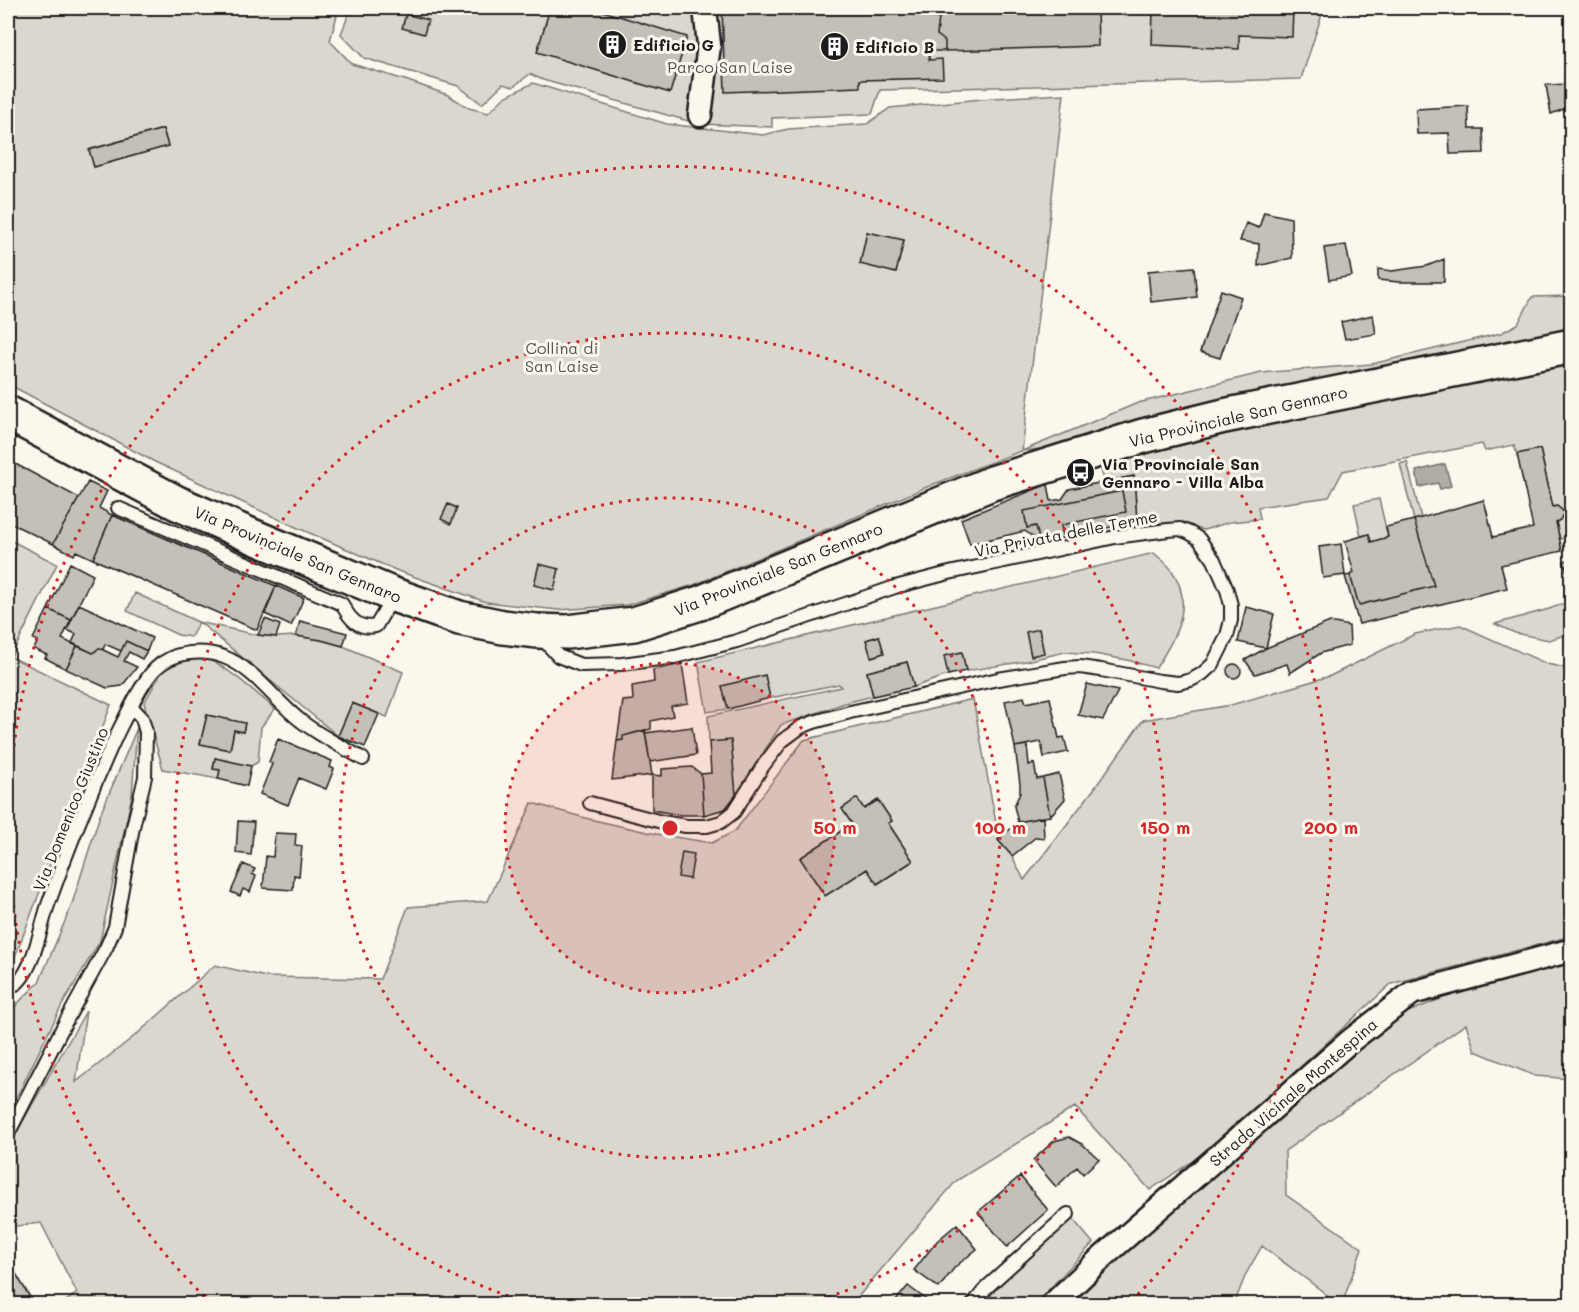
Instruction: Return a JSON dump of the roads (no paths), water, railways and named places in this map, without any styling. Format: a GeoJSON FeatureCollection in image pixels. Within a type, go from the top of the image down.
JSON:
{"type":"FeatureCollection","features":[{"type":"Feature","properties":{"kind":"main road","name":"Via Provinciale San Gennaro"},"geometry":{"type":"LineString","coordinates":[[8,413],[177,502],[252,537],[394,595],[459,618],[503,627],[567,632],[634,624],[700,603],[992,483],[1143,436],[1224,416],[1572,346]]}},
{"type":"Feature","properties":{"kind":"street"},"geometry":{"type":"LineString","coordinates":[[700,115],[709,45],[705,8]]}},
{"type":"Feature","properties":{"kind":"street","name":"Strada Vicinale Montespina"},"geometry":{"type":"LineString","coordinates":[[1053,1305],[1097,1262],[1333,1056],[1412,993],[1572,950]]}},
{"type":"Feature","properties":{"kind":"lane"},"geometry":{"type":"LineString","coordinates":[[118,508],[342,604],[350,618],[359,625],[369,628],[376,627],[394,595]]}},
{"type":"Feature","properties":{"kind":"lane","name":"Via Privata delle Terme"},"geometry":{"type":"LineString","coordinates":[[537,631],[558,656],[581,665],[622,664],[675,657],[737,641],[895,587],[949,573],[1115,537],[1180,529],[1199,539],[1206,548],[1227,590],[1231,605],[1231,620],[1227,636],[1213,664],[1191,680],[1178,683],[1080,667],[1065,668],[998,679],[814,722],[801,727],[782,741],[734,812],[721,822],[707,826],[686,826],[662,822],[590,803]]}},
{"type":"Feature","properties":{"kind":"lane","name":"Via Domenico Giustino"},"geometry":{"type":"LineString","coordinates":[[8,987],[18,983],[28,970],[48,905],[98,775],[131,706],[155,669],[172,657],[190,652],[209,653],[240,666],[301,721],[363,759]]}},
{"type":"Feature","properties":{"kind":"lane"},"geometry":{"type":"LineString","coordinates":[[8,1134],[115,927],[133,827],[145,777],[146,732],[142,718],[131,706]]}},
{"type":"Feature","properties":{"kind":"lane"},"geometry":{"type":"LineString","coordinates":[[973,1305],[987,1287],[1068,1214]]}},
{"type":"Feature","properties":{"kind":"place","name":"Edificio G"},"geometry":{"type":"Point","coordinates":[612,44]}},
{"type":"Feature","properties":{"kind":"place","name":"Edificio B"},"geometry":{"type":"Point","coordinates":[834,46]}},
{"type":"Feature","properties":{"kind":"place","name":"Via Provinciale San Gennaro - Villa Alba"},"geometry":{"type":"Point","coordinates":[1081,472]}},
{"type":"Feature","properties":{"kind":"park label","name":"Parco San Laise"},"geometry":{"type":"Point","coordinates":[730,66]}},
{"type":"Feature","properties":{"kind":"park label","name":"Collina di San Laise"},"geometry":{"type":"Point","coordinates":[562,356]}}]}
